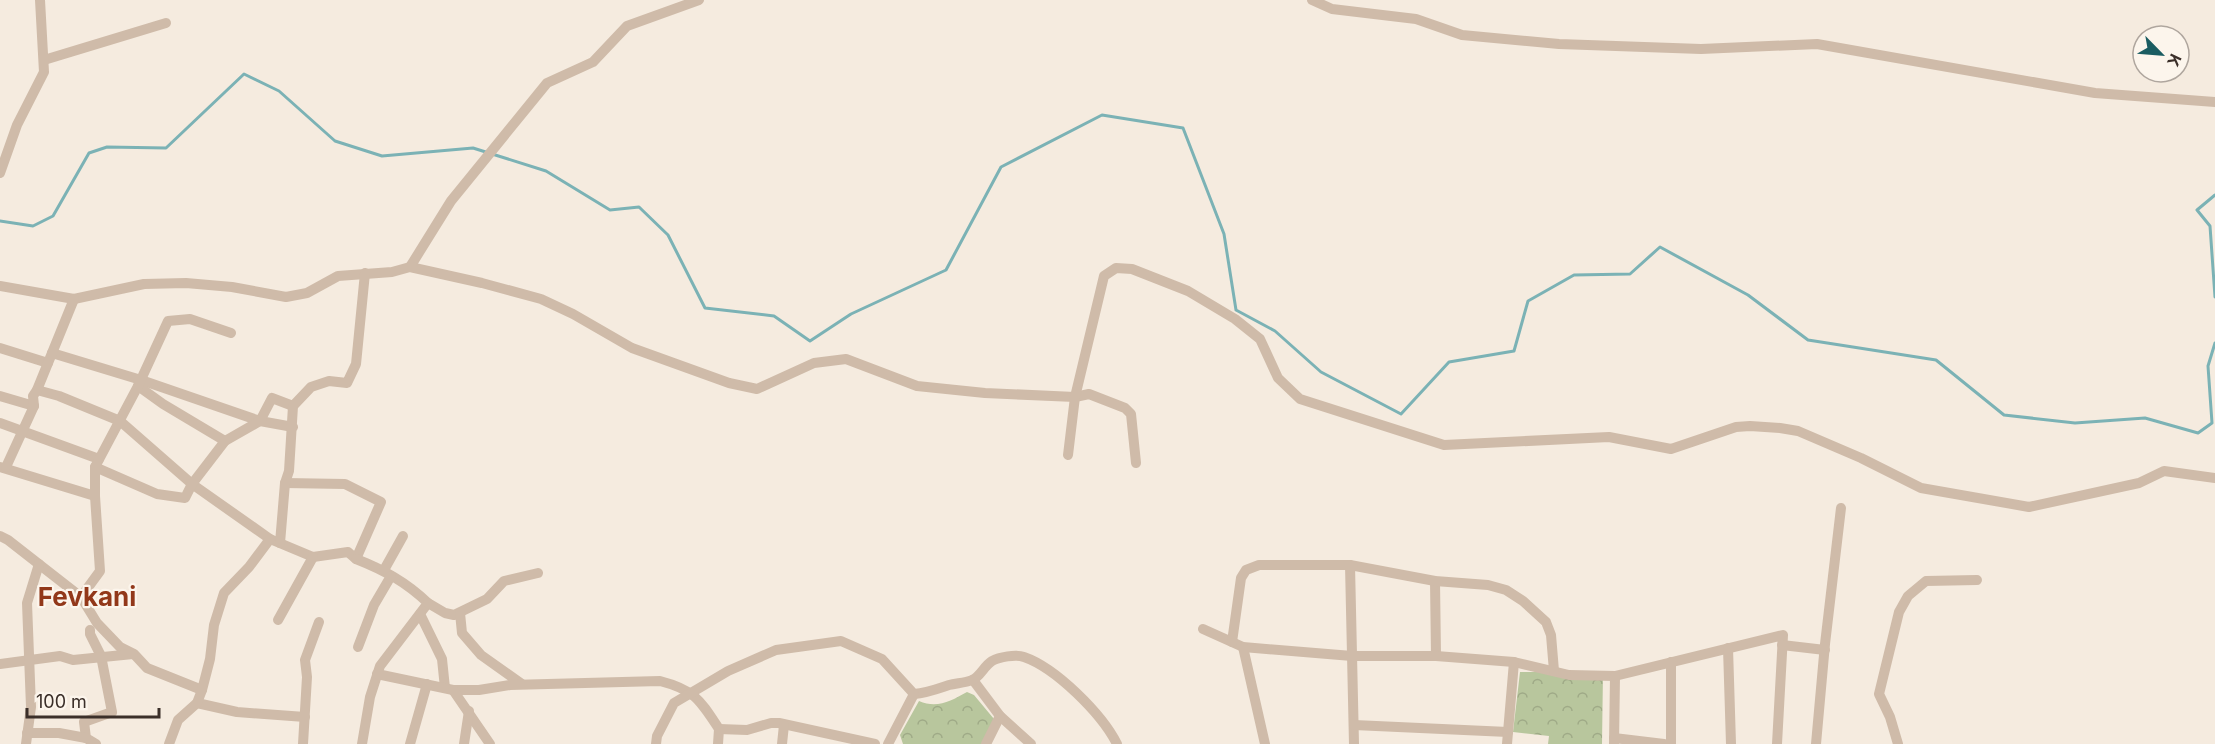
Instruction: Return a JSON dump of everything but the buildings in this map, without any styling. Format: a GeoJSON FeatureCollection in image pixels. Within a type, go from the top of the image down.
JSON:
{"type":"FeatureCollection","features":[{"type":"Feature","properties":{"kind":"street"},"geometry":{"type":"LineString","coordinates":[[0,173],[17,125],[45,72],[40,0]]}},
{"type":"Feature","properties":{"kind":"street"},"geometry":{"type":"LineString","coordinates":[[410,267],[452,201],[547,84],[593,62],[627,26],[699,0]]}},
{"type":"Feature","properties":{"kind":"street"},"geometry":{"type":"LineString","coordinates":[[1311,0],[1332,9],[1416,19],[1461,35],[1559,44],[1701,49],[1817,44],[2095,93],[2215,102]]}},
{"type":"Feature","properties":{"kind":"street"},"geometry":{"type":"LineString","coordinates":[[44,60],[166,23]]}},
{"type":"Feature","properties":{"kind":"street"},"geometry":{"type":"LineString","coordinates":[[0,286],[74,299],[144,284],[186,283],[232,287],[286,297],[307,293],[338,276],[392,272],[410,267],[541,299],[573,314],[632,348],[729,383],[758,389],[814,363],[846,359],[917,386],[985,393],[1075,397],[1089,394],[1125,408],[1131,414],[1136,463]]}},
{"type":"Feature","properties":{"kind":"street"},"geometry":{"type":"LineString","coordinates":[[1068,455],[1075,397],[1104,276],[1116,268],[1124,268],[1188,291],[1243,326],[1260,339],[1278,378],[1300,399],[1444,445],[1609,437],[1671,449],[1736,427],[1780,428],[1798,431],[1861,458],[1921,488],[2029,507],[2139,483],[2164,471],[2215,478]]}},
{"type":"Feature","properties":{"kind":"street"},"geometry":{"type":"LineString","coordinates":[[169,744],[178,720],[197,703],[202,690],[210,659],[214,625],[224,593],[275,541],[285,483],[290,471],[293,406],[310,387],[329,381],[348,383],[356,364],[365,273]]}},
{"type":"Feature","properties":{"kind":"street"},"geometry":{"type":"LineString","coordinates":[[74,299],[38,390],[33,396],[34,406],[3,467],[95,496]]}},
{"type":"Feature","properties":{"kind":"street"},"geometry":{"type":"LineString","coordinates":[[81,597],[100,571],[95,496],[97,463],[168,321],[190,319],[231,333]]}},
{"type":"Feature","properties":{"kind":"street"},"geometry":{"type":"LineString","coordinates":[[0,348],[50,358],[260,421],[293,428]]}},
{"type":"Feature","properties":{"kind":"street"},"geometry":{"type":"LineString","coordinates":[[139,383],[163,404],[225,441]]}},
{"type":"Feature","properties":{"kind":"street"},"geometry":{"type":"LineString","coordinates":[[38,390],[59,396],[120,421],[192,484],[275,541],[313,557],[348,552],[356,559],[388,573],[411,587],[428,603],[445,614],[460,613],[487,599],[504,581],[538,573]]}},
{"type":"Feature","properties":{"kind":"street"},"geometry":{"type":"LineString","coordinates":[[0,396],[34,406]]}},
{"type":"Feature","properties":{"kind":"street"},"geometry":{"type":"LineString","coordinates":[[0,423],[97,463],[157,495],[185,498],[192,484],[225,441],[260,421],[272,398],[293,406]]}},
{"type":"Feature","properties":{"kind":"street"},"geometry":{"type":"LineString","coordinates":[[285,483],[345,484],[381,502],[356,559]]}},
{"type":"Feature","properties":{"kind":"street"},"geometry":{"type":"LineString","coordinates":[[1816,744],[1824,650],[1841,508]]}},
{"type":"Feature","properties":{"kind":"street"},"geometry":{"type":"LineString","coordinates":[[0,536],[81,597],[97,623],[120,647],[134,654],[147,668],[202,690]]}},
{"type":"Feature","properties":{"kind":"street"},"geometry":{"type":"LineString","coordinates":[[358,647],[403,536]]}},
{"type":"Feature","properties":{"kind":"street"},"geometry":{"type":"LineString","coordinates":[[278,620],[313,557]]}},
{"type":"Feature","properties":{"kind":"street"},"geometry":{"type":"LineString","coordinates":[[39,564],[27,603],[31,707],[27,739],[59,733],[91,741]]}},
{"type":"Feature","properties":{"kind":"street"},"geometry":{"type":"LineString","coordinates":[[1232,642],[1241,578],[1246,570],[1259,565],[1350,565],[1435,581],[1488,585],[1506,590],[1523,601],[1546,622],[1551,635],[1554,671]]}},
{"type":"Feature","properties":{"kind":"street"},"geometry":{"type":"LineString","coordinates":[[1350,565],[1354,744]]}},
{"type":"Feature","properties":{"kind":"street"},"geometry":{"type":"LineString","coordinates":[[1898,744],[1890,717],[1879,694],[1899,612],[1908,596],[1926,581],[1977,580]]}},
{"type":"Feature","properties":{"kind":"street"},"geometry":{"type":"LineString","coordinates":[[1435,581],[1436,656]]}},
{"type":"Feature","properties":{"kind":"street"},"geometry":{"type":"LineString","coordinates":[[362,744],[370,697],[380,666],[428,603]]}},
{"type":"Feature","properties":{"kind":"street"},"geometry":{"type":"LineString","coordinates":[[460,613],[462,633],[482,655],[522,684]]}},
{"type":"Feature","properties":{"kind":"street"},"geometry":{"type":"LineString","coordinates":[[420,614],[442,659],[449,689],[469,711],[490,744]]}},
{"type":"Feature","properties":{"kind":"street"},"geometry":{"type":"LineString","coordinates":[[303,744],[307,677],[305,660],[319,622]]}},
{"type":"Feature","properties":{"kind":"street"},"geometry":{"type":"LineString","coordinates":[[1203,629],[1243,647],[1353,656],[1436,656],[1514,662],[1569,675],[1615,676],[1783,635],[1777,744]]}},
{"type":"Feature","properties":{"kind":"street"},"geometry":{"type":"LineString","coordinates":[[90,630],[101,656],[112,712],[84,722],[91,741]]}},
{"type":"Feature","properties":{"kind":"street"},"geometry":{"type":"LineString","coordinates":[[656,744],[657,736],[674,703],[728,671],[776,650],[841,641],[882,659],[914,694]]}},
{"type":"Feature","properties":{"kind":"street"},"geometry":{"type":"LineString","coordinates":[[1782,645],[1824,650]]}},
{"type":"Feature","properties":{"kind":"street"},"geometry":{"type":"LineString","coordinates":[[1243,647],[1265,744]]}},
{"type":"Feature","properties":{"kind":"street"},"geometry":{"type":"LineString","coordinates":[[1728,648],[1731,744]]}},
{"type":"Feature","properties":{"kind":"street"},"geometry":{"type":"LineString","coordinates":[[0,664],[60,656],[73,660],[134,654]]}},
{"type":"Feature","properties":{"kind":"street"},"geometry":{"type":"LineString","coordinates":[[914,694],[928,693],[973,680],[992,661],[1014,656],[1024,657],[1057,677],[1085,702],[1108,728],[1117,744]]}},
{"type":"Feature","properties":{"kind":"street"},"geometry":{"type":"LineString","coordinates":[[1354,725],[1507,738],[1514,662]]}},
{"type":"Feature","properties":{"kind":"street"},"geometry":{"type":"LineString","coordinates":[[1671,662],[1671,744]]}},
{"type":"Feature","properties":{"kind":"street"},"geometry":{"type":"LineString","coordinates":[[377,674],[449,689],[478,690],[522,684],[660,681],[682,687],[692,693],[704,706],[719,729],[718,744]]}},
{"type":"Feature","properties":{"kind":"street"},"geometry":{"type":"LineString","coordinates":[[1615,676],[1614,741],[1664,744]]}},
{"type":"Feature","properties":{"kind":"street"},"geometry":{"type":"LineString","coordinates":[[973,680],[1000,716],[1028,743]]}},
{"type":"Feature","properties":{"kind":"street"},"geometry":{"type":"LineString","coordinates":[[410,744],[427,684]]}},
{"type":"Feature","properties":{"kind":"street"},"geometry":{"type":"LineString","coordinates":[[888,744],[914,694]]}},
{"type":"Feature","properties":{"kind":"street"},"geometry":{"type":"LineString","coordinates":[[197,703],[237,712],[305,717]]}},
{"type":"Feature","properties":{"kind":"street"},"geometry":{"type":"LineString","coordinates":[[464,744],[469,711]]}},
{"type":"Feature","properties":{"kind":"street"},"geometry":{"type":"LineString","coordinates":[[986,744],[1000,716]]}},
{"type":"Feature","properties":{"kind":"street"},"geometry":{"type":"LineString","coordinates":[[719,729],[747,730],[771,723],[875,744]]}},
{"type":"Feature","properties":{"kind":"street"},"geometry":{"type":"LineString","coordinates":[[782,744],[784,725]]}},
{"type":"Feature","properties":{"kind":"green space"},"geometry":{"type":"Polygon","coordinates":[[[1520,672],[1603,672],[1602,744],[1548,744],[1549,736],[1513,732],[1520,672]]]}},
{"type":"Feature","properties":{"kind":"green space"},"geometry":{"type":"Polygon","coordinates":[[[967,692],[974,695],[994,719],[982,744],[903,744],[900,735],[919,701],[938,704],[950,701],[967,692]]]}},
{"type":"Feature","properties":{"kind":"waterway"},"geometry":{"type":"LineString","coordinates":[[0,221],[33,226],[53,216],[89,153],[107,147],[166,148],[244,74],[279,91],[335,141],[382,156],[473,148],[546,171],[610,210],[639,207],[668,235],[705,308],[774,316],[810,341],[851,314],[946,270],[1001,167],[1102,115],[1183,128],[1224,234],[1236,310],[1275,331],[1321,372],[1401,414],[1449,362],[1514,351],[1528,301],[1574,275],[1630,274],[1660,247],[1748,295],[1808,340],[1936,360],[2004,415],[2075,423],[2145,418],[2198,433],[2212,423],[2208,366],[2215,343]]}},
{"type":"Feature","properties":{"kind":"waterway"},"geometry":{"type":"LineString","coordinates":[[2215,195],[2197,210],[2210,226],[2215,297]]}},
{"type":"Feature","properties":{"kind":"district","name":"Fevkani"},"geometry":{"type":"Point","coordinates":[87,596]}}]}
